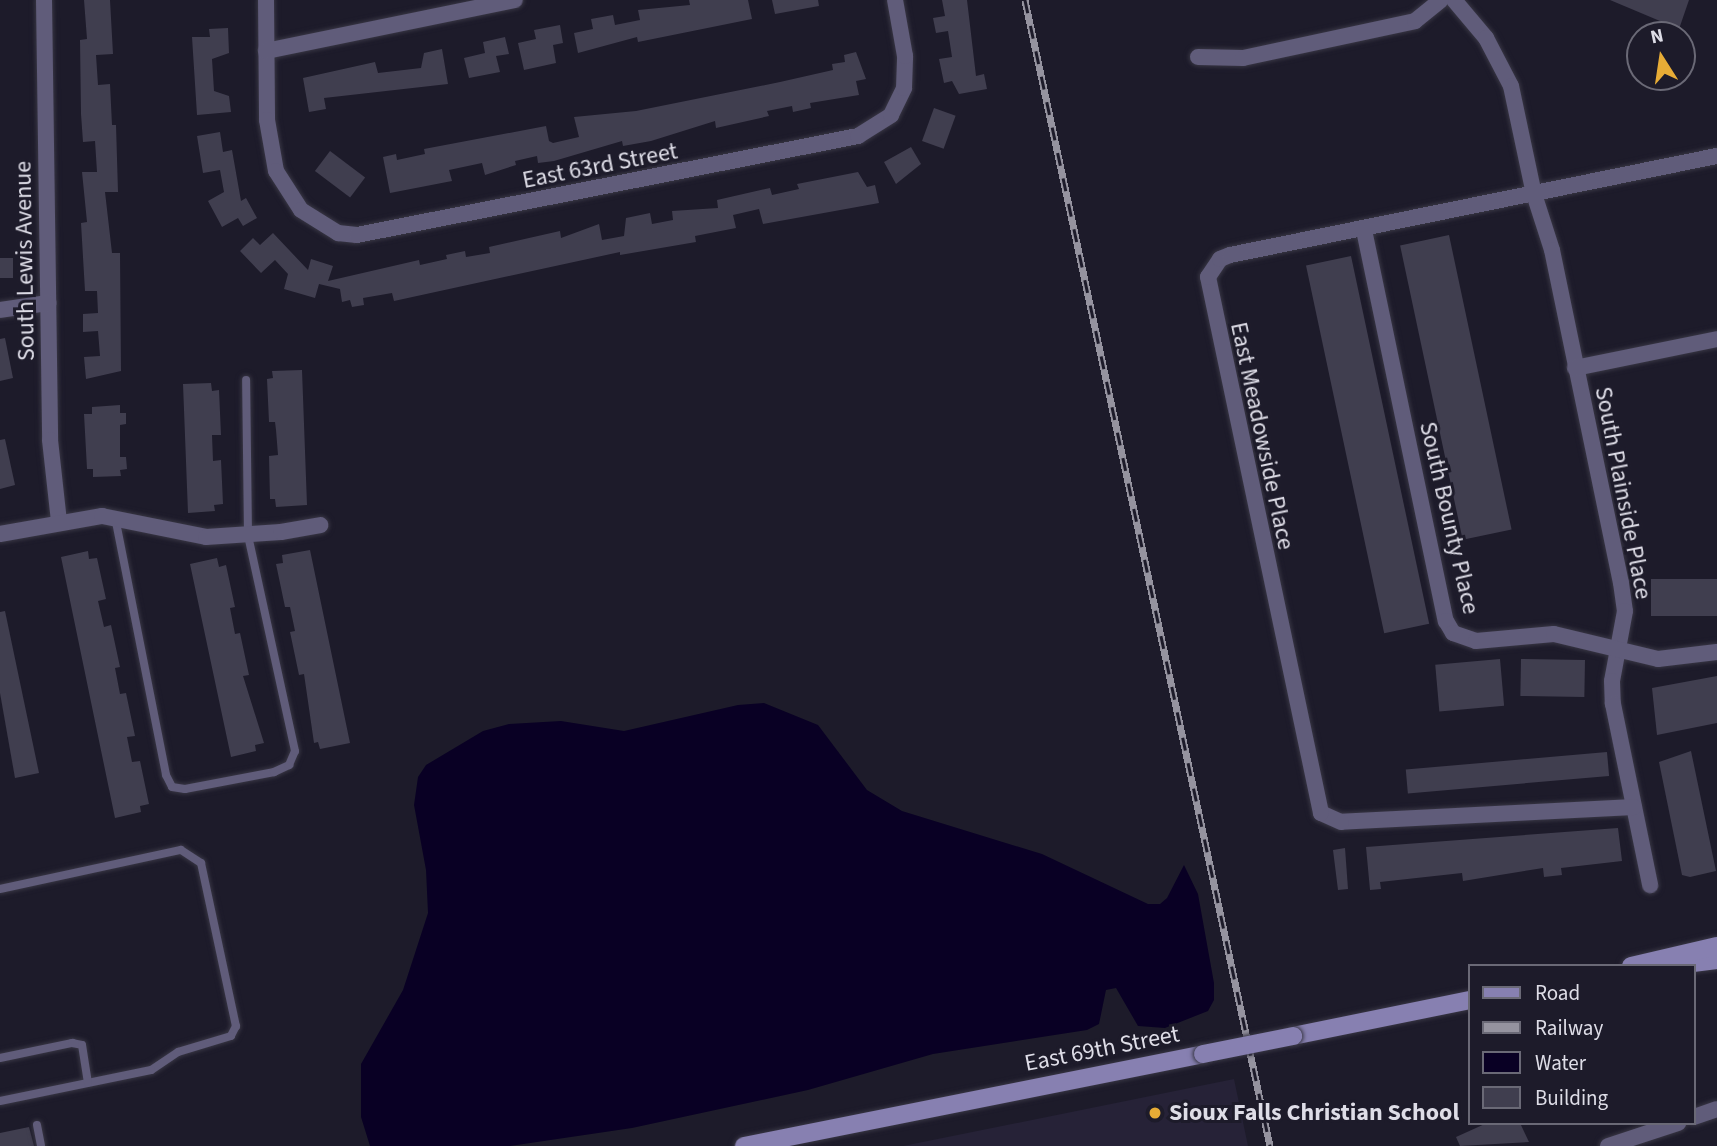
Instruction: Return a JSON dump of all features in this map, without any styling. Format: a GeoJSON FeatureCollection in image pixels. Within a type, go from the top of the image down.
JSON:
{"type":"FeatureCollection","features":[{"type":"Feature","properties":{"kind":"main road"},"geometry":{"type":"LineString","coordinates":[[1640,964],[1717,946]]}},
{"type":"Feature","properties":{"kind":"main road"},"geometry":{"type":"LineString","coordinates":[[1689,964],[1717,960]]}},
{"type":"Feature","properties":{"kind":"main road","name":"East 69th Street"},"geometry":{"type":"LineString","coordinates":[[744,1146],[1468,1000]]}},
{"type":"Feature","properties":{"kind":"street","name":"South Lewis Avenue"},"geometry":{"type":"LineString","coordinates":[[44,0],[50,440],[59,521]]}},
{"type":"Feature","properties":{"kind":"street"},"geometry":{"type":"LineString","coordinates":[[266,0],[266,51],[506,1]]}},
{"type":"Feature","properties":{"kind":"street","name":"East 63rd Street"},"geometry":{"type":"LineString","coordinates":[[266,51],[271,158],[301,210],[338,233],[376,234],[858,136],[877,128],[899,101],[906,76],[895,0]]}},
{"type":"Feature","properties":{"kind":"street"},"geometry":{"type":"LineString","coordinates":[[1198,57],[1243,58],[1389,27],[1415,20],[1441,0]]}},
{"type":"Feature","properties":{"kind":"street","name":"South Plainside Place"},"geometry":{"type":"LineString","coordinates":[[1454,0],[1486,38],[1511,86],[1534,194],[1552,250],[1621,583],[1625,611],[1621,650],[1612,681],[1613,704],[1650,885]]}},
{"type":"Feature","properties":{"kind":"street","name":"East Meadowside Place"},"geometry":{"type":"LineString","coordinates":[[1634,807],[1341,822],[1321,813],[1208,277],[1220,259],[1230,255],[1364,230],[1717,156]]}},
{"type":"Feature","properties":{"kind":"street","name":"South Bounty Place"},"geometry":{"type":"LineString","coordinates":[[1364,230],[1443,607],[1453,633],[1476,641],[1554,634],[1658,659],[1717,652]]}},
{"type":"Feature","properties":{"kind":"street"},"geometry":{"type":"LineString","coordinates":[[0,310],[48,303]]}},
{"type":"Feature","properties":{"kind":"street"},"geometry":{"type":"LineString","coordinates":[[1575,368],[1717,339]]}},
{"type":"Feature","properties":{"kind":"street"},"geometry":{"type":"LineString","coordinates":[[0,534],[59,521],[115,517],[186,535],[248,534],[320,525]]}},
{"type":"Feature","properties":{"kind":"street"},"geometry":{"type":"LineString","coordinates":[[1696,1116],[1717,1110]]}},
{"type":"Feature","properties":{"kind":"street"},"geometry":{"type":"LineString","coordinates":[[1608,1146],[1672,1125]]}},
{"type":"Feature","properties":{"kind":"lane"},"geometry":{"type":"LineString","coordinates":[[115,517],[166,775],[172,787],[186,789],[274,772],[289,765],[295,751],[248,534],[246,380]]}},
{"type":"Feature","properties":{"kind":"lane"},"geometry":{"type":"LineString","coordinates":[[0,889],[181,850],[201,863],[236,1026],[231,1036],[178,1052],[151,1070],[0,1101]]}},
{"type":"Feature","properties":{"kind":"lane"},"geometry":{"type":"LineString","coordinates":[[0,1059],[72,1043],[82,1045],[88,1083]]}},
{"type":"Feature","properties":{"kind":"lane"},"geometry":{"type":"LineString","coordinates":[[37,1125],[41,1146]]}},
{"type":"Feature","properties":{"kind":"shaded area","name":"Sioux Falls Christian School"},"geometry":{"type":"Polygon","coordinates":[[[1234,1079],[1248,1146],[903,1146],[1234,1079]]]}},
{"type":"Feature","properties":{"kind":"water"},"geometry":{"type":"Polygon","coordinates":[[[764,703],[818,725],[867,790],[902,811],[1042,854],[1148,904],[1160,904],[1167,898],[1184,865],[1198,894],[1214,983],[1214,1000],[1208,1011],[1165,1028],[1138,1026],[1116,988],[1106,990],[1099,1024],[1087,1030],[933,1054],[808,1090],[632,1128],[510,1146],[370,1146],[361,1117],[361,1064],[403,990],[428,913],[426,870],[414,805],[418,777],[426,765],[483,731],[509,724],[561,721],[624,731],[738,705],[764,703]]]}},
{"type":"Feature","properties":{"kind":"building"},"geometry":{"type":"Polygon","coordinates":[[[84,0],[110,0],[113,54],[96,55],[98,85],[110,84],[112,125],[116,125],[118,192],[105,192],[112,253],[120,253],[121,371],[86,379],[84,357],[100,356],[98,331],[83,332],[83,314],[98,313],[97,291],[85,291],[81,223],[87,222],[82,172],[97,172],[95,141],[83,142],[80,40],[87,39],[84,0]]]}},
{"type":"Feature","properties":{"kind":"building"},"geometry":{"type":"Polygon","coordinates":[[[689,0],[748,0],[752,19],[638,42],[637,37],[578,53],[574,33],[593,29],[591,19],[613,15],[615,25],[640,20],[638,10],[690,5],[689,0]]]}},
{"type":"Feature","properties":{"kind":"building"},"geometry":{"type":"Polygon","coordinates":[[[772,0],[818,0],[819,6],[775,14],[772,0]]]}},
{"type":"Feature","properties":{"kind":"building"},"geometry":{"type":"Polygon","coordinates":[[[942,0],[967,0],[976,76],[984,74],[987,89],[959,94],[952,81],[944,83],[939,59],[952,57],[948,31],[936,33],[933,18],[945,16],[942,0]]]}},
{"type":"Feature","properties":{"kind":"building"},"geometry":{"type":"Polygon","coordinates":[[[1610,0],[1689,0],[1682,21],[1660,21],[1610,0]]]}},
{"type":"Feature","properties":{"kind":"building"},"geometry":{"type":"Polygon","coordinates":[[[560,25],[563,43],[553,45],[556,63],[524,70],[518,43],[536,39],[534,30],[560,25]]]}},
{"type":"Feature","properties":{"kind":"building"},"geometry":{"type":"Polygon","coordinates":[[[228,28],[229,53],[212,59],[214,91],[229,96],[231,112],[197,115],[192,37],[210,37],[209,29],[228,28]]]}},
{"type":"Feature","properties":{"kind":"building"},"geometry":{"type":"Polygon","coordinates":[[[505,37],[509,54],[496,56],[500,72],[469,78],[464,58],[485,53],[483,42],[505,37]]]}},
{"type":"Feature","properties":{"kind":"building"},"geometry":{"type":"Polygon","coordinates":[[[442,49],[448,84],[324,98],[326,109],[309,112],[303,78],[375,62],[378,73],[421,68],[424,53],[442,49]]]}},
{"type":"Feature","properties":{"kind":"building"},"geometry":{"type":"Polygon","coordinates":[[[856,52],[866,79],[856,81],[859,95],[810,103],[811,108],[793,112],[792,106],[767,111],[769,116],[716,128],[715,121],[651,141],[623,146],[622,141],[554,161],[538,163],[537,156],[515,161],[516,165],[485,175],[482,163],[449,170],[452,181],[390,193],[383,157],[396,154],[397,160],[425,154],[424,149],[546,126],[549,141],[553,143],[579,137],[574,117],[636,111],[833,70],[832,64],[845,62],[844,55],[856,52]]]}},
{"type":"Feature","properties":{"kind":"building"},"geometry":{"type":"Polygon","coordinates":[[[934,108],[956,116],[944,149],[922,141],[934,108]]]}},
{"type":"Feature","properties":{"kind":"building"},"geometry":{"type":"Polygon","coordinates":[[[220,132],[223,152],[232,150],[241,201],[246,198],[257,218],[243,226],[238,218],[222,227],[208,201],[224,192],[220,170],[203,173],[197,136],[220,132]]]}},
{"type":"Feature","properties":{"kind":"building"},"geometry":{"type":"Polygon","coordinates":[[[911,147],[921,164],[896,184],[884,162],[911,147]]]}},
{"type":"Feature","properties":{"kind":"building"},"geometry":{"type":"Polygon","coordinates":[[[330,151],[365,177],[350,197],[315,171],[330,151]]]}},
{"type":"Feature","properties":{"kind":"building"},"geometry":{"type":"Polygon","coordinates":[[[858,172],[867,187],[875,185],[879,203],[763,224],[759,209],[733,215],[736,228],[695,236],[696,242],[620,255],[620,252],[394,301],[392,293],[363,298],[364,305],[352,307],[350,300],[342,302],[340,289],[319,284],[315,298],[284,289],[288,274],[275,260],[261,273],[240,251],[253,238],[260,245],[273,233],[308,270],[311,259],[333,266],[328,281],[419,260],[420,265],[447,259],[446,255],[465,251],[466,257],[490,253],[489,247],[560,231],[561,238],[599,224],[602,240],[624,236],[626,218],[650,213],[652,224],[673,220],[672,211],[718,208],[717,200],[770,188],[772,195],[799,189],[797,184],[858,172]]]}},
{"type":"Feature","properties":{"kind":"building"},"geometry":{"type":"Polygon","coordinates":[[[1449,235],[1512,529],[1463,540],[1400,245],[1449,235]]]}},
{"type":"Feature","properties":{"kind":"building"},"geometry":{"type":"Polygon","coordinates":[[[1351,256],[1429,624],[1384,633],[1306,266],[1351,256]]]}},
{"type":"Feature","properties":{"kind":"building"},"geometry":{"type":"Polygon","coordinates":[[[0,258],[13,258],[13,278],[0,278],[0,258]]]}},
{"type":"Feature","properties":{"kind":"building"},"geometry":{"type":"Polygon","coordinates":[[[5,338],[13,378],[0,381],[0,339],[5,338]]]}},
{"type":"Feature","properties":{"kind":"building"},"geometry":{"type":"Polygon","coordinates":[[[302,370],[307,505],[276,507],[275,499],[270,499],[269,456],[278,455],[275,422],[269,422],[267,379],[273,378],[272,371],[302,370]]]}},
{"type":"Feature","properties":{"kind":"building"},"geometry":{"type":"Polygon","coordinates":[[[211,383],[212,391],[219,390],[221,435],[212,435],[213,461],[221,460],[223,504],[214,505],[215,511],[188,513],[183,384],[211,383]]]}},
{"type":"Feature","properties":{"kind":"building"},"geometry":{"type":"Polygon","coordinates":[[[120,405],[120,413],[126,413],[126,424],[120,425],[120,457],[126,457],[127,469],[120,470],[121,476],[93,477],[93,469],[87,469],[84,414],[92,414],[92,407],[120,405]]]}},
{"type":"Feature","properties":{"kind":"building"},"geometry":{"type":"Polygon","coordinates":[[[5,439],[15,485],[0,489],[0,440],[5,439]]]}},
{"type":"Feature","properties":{"kind":"building"},"geometry":{"type":"Polygon","coordinates":[[[310,550],[350,743],[320,749],[318,742],[314,743],[304,674],[299,675],[290,632],[295,631],[290,607],[285,607],[276,564],[283,563],[282,555],[310,550]]]}},
{"type":"Feature","properties":{"kind":"building"},"geometry":{"type":"Polygon","coordinates":[[[88,551],[89,559],[97,558],[106,599],[98,601],[104,627],[111,625],[120,667],[115,668],[120,694],[126,693],[135,736],[127,737],[132,762],[140,761],[149,804],[140,806],[141,812],[115,818],[61,557],[88,551]]]}},
{"type":"Feature","properties":{"kind":"building"},"geometry":{"type":"Polygon","coordinates":[[[217,558],[219,567],[226,565],[235,607],[230,608],[235,634],[240,633],[249,675],[243,676],[264,743],[255,745],[256,751],[231,757],[190,564],[217,558]]]}},
{"type":"Feature","properties":{"kind":"building"},"geometry":{"type":"Polygon","coordinates":[[[1651,579],[1717,579],[1717,616],[1651,616],[1651,579]]]}},
{"type":"Feature","properties":{"kind":"building"},"geometry":{"type":"Polygon","coordinates":[[[5,611],[39,773],[15,778],[0,693],[0,612],[5,611]]]}},
{"type":"Feature","properties":{"kind":"building"},"geometry":{"type":"Polygon","coordinates":[[[1500,659],[1504,706],[1439,711],[1435,665],[1500,659]]]}},
{"type":"Feature","properties":{"kind":"building"},"geometry":{"type":"Polygon","coordinates":[[[1521,659],[1585,660],[1584,697],[1520,696],[1521,659]]]}},
{"type":"Feature","properties":{"kind":"building"},"geometry":{"type":"Polygon","coordinates":[[[1717,676],[1717,723],[1657,735],[1652,688],[1717,676]]]}},
{"type":"Feature","properties":{"kind":"building"},"geometry":{"type":"Polygon","coordinates":[[[1691,751],[1716,871],[1690,877],[1682,875],[1659,762],[1691,751]]]}},
{"type":"Feature","properties":{"kind":"building"},"geometry":{"type":"Polygon","coordinates":[[[1607,752],[1609,776],[1408,794],[1406,770],[1607,752]]]}},
{"type":"Feature","properties":{"kind":"building"},"geometry":{"type":"Polygon","coordinates":[[[1618,828],[1622,861],[1561,868],[1562,875],[1544,877],[1543,868],[1463,881],[1462,873],[1380,882],[1381,889],[1370,890],[1366,847],[1618,828]]]}},
{"type":"Feature","properties":{"kind":"building"},"geometry":{"type":"Polygon","coordinates":[[[1345,848],[1348,889],[1338,890],[1333,850],[1345,848]]]}},
{"type":"Feature","properties":{"kind":"building"},"geometry":{"type":"Polygon","coordinates":[[[1483,1125],[1521,1125],[1529,1142],[1460,1146],[1456,1137],[1483,1125]]]}},
{"type":"Feature","properties":{"kind":"building"},"geometry":{"type":"Polygon","coordinates":[[[29,1127],[34,1146],[0,1146],[0,1133],[29,1127]]]}},
{"type":"Feature","properties":{"kind":"railway"},"geometry":{"type":"LineString","coordinates":[[1025,0],[1270,1146]]}},
{"type":"Feature","properties":{"kind":"place","name":"Sioux Falls Christian School"},"geometry":{"type":"Point","coordinates":[1155,1113]}}]}
